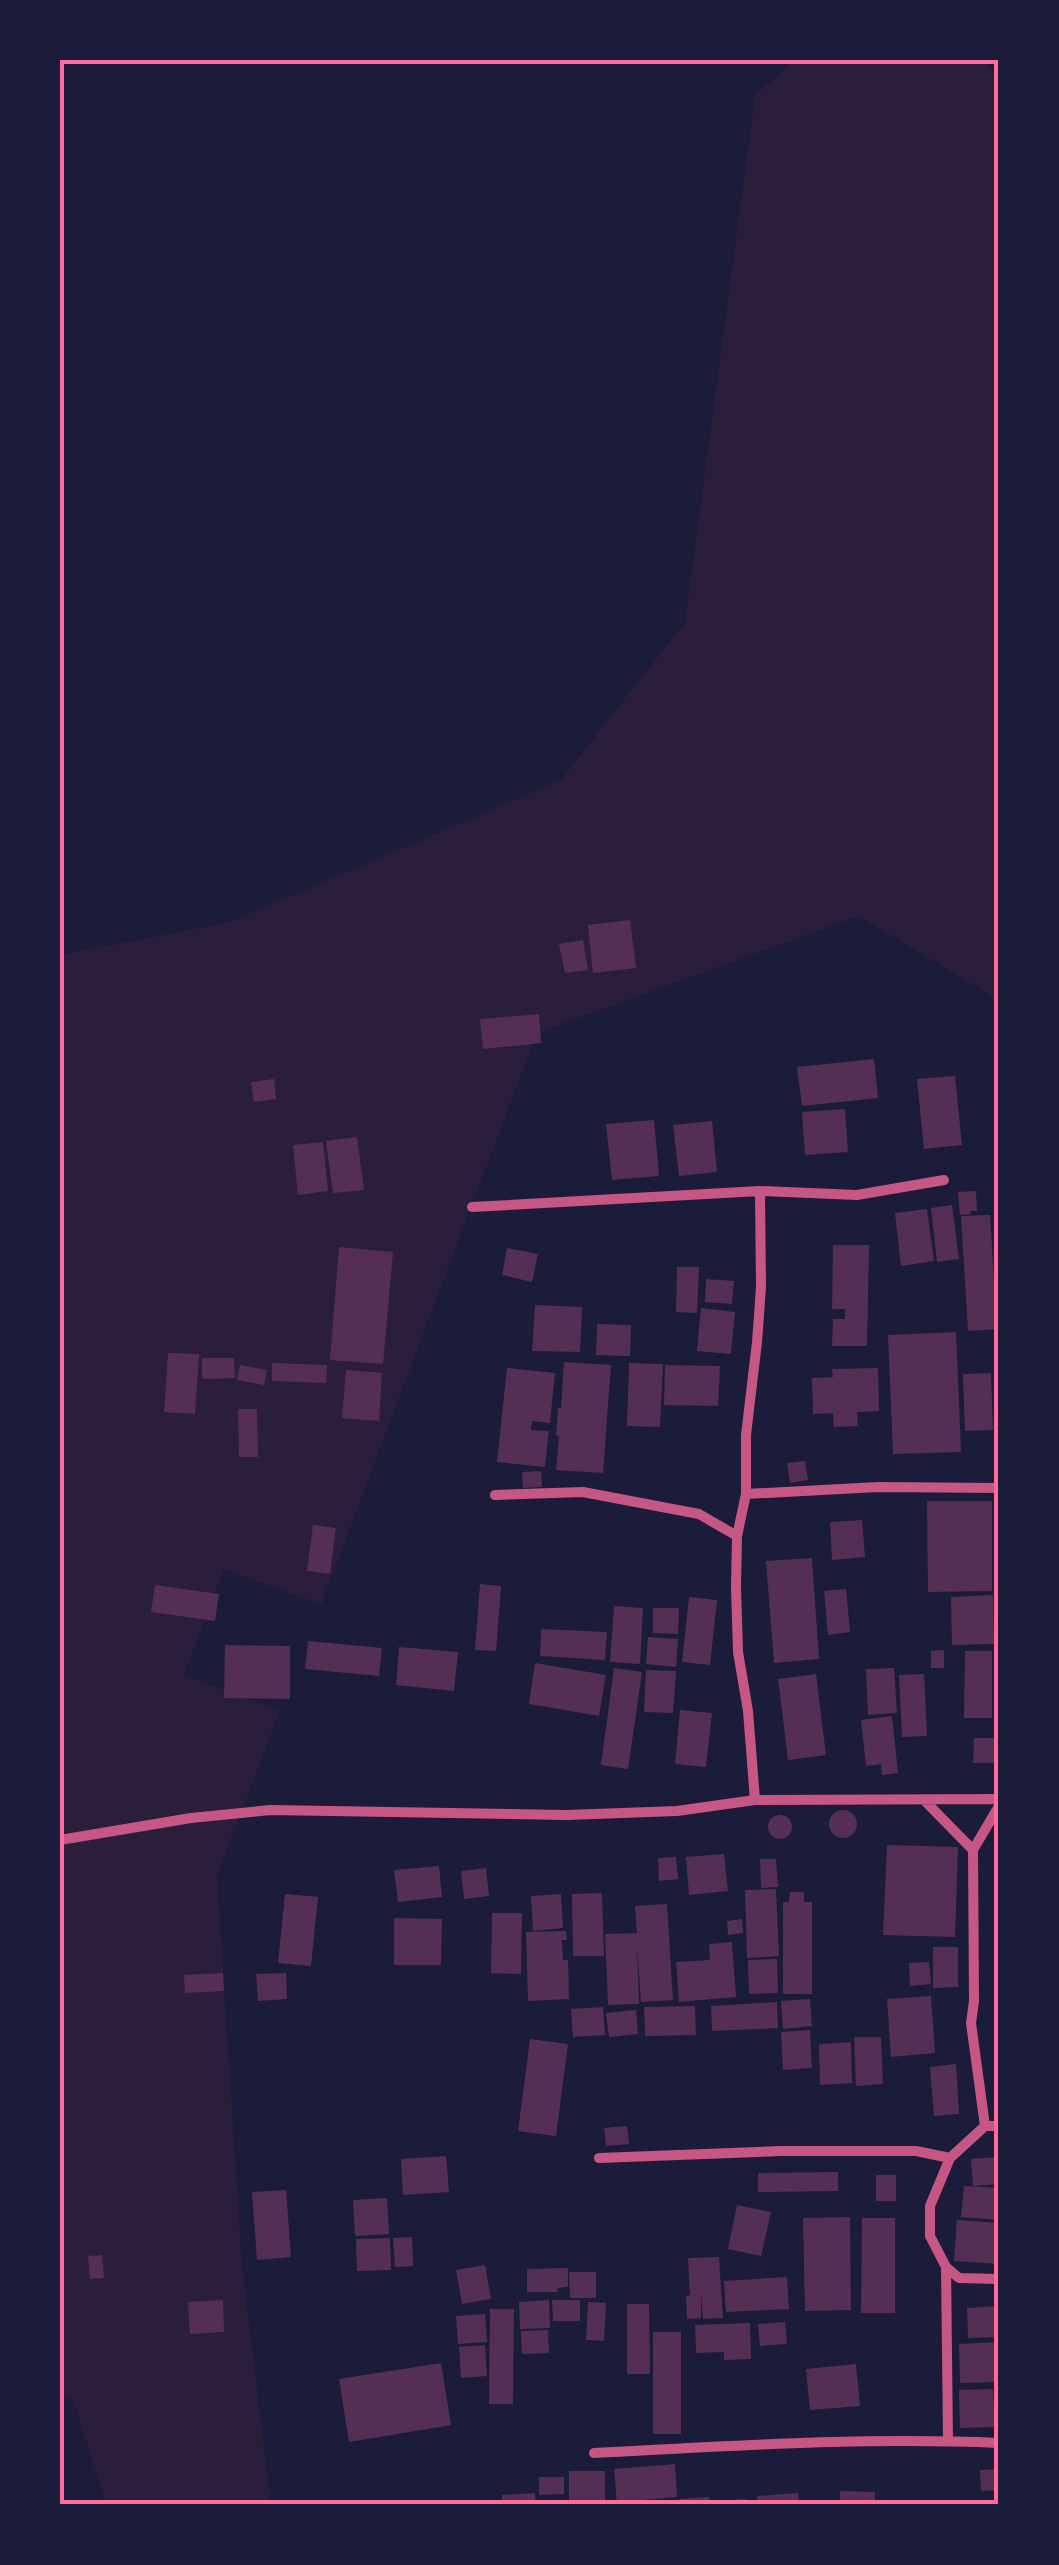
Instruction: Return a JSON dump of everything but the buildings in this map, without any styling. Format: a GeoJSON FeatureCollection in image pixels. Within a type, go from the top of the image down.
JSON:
{"type":"FeatureCollection","features":[{"type":"Feature","properties":{"kind":"street"},"geometry":{"type":"LineString","coordinates":[[472,1207],[760,1192],[857,1195],[944,1180]]}},
{"type":"Feature","properties":{"kind":"street"},"geometry":{"type":"LineString","coordinates":[[756,1800],[738,1652],[736,1536],[746,1494],[746,1435],[761,1287],[760,1192]]}},
{"type":"Feature","properties":{"kind":"street"},"geometry":{"type":"LineString","coordinates":[[746,1494],[878,1487],[999,1488]]}},
{"type":"Feature","properties":{"kind":"street"},"geometry":{"type":"LineString","coordinates":[[496,1495],[583,1492],[699,1514],[736,1536]]}},
{"type":"Feature","properties":{"kind":"street"},"geometry":{"type":"LineString","coordinates":[[60,1840],[190,1818],[270,1810],[567,1815],[677,1811],[756,1800],[999,1803],[974,1850],[972,2024],[986,2126]]}},
{"type":"Feature","properties":{"kind":"street"},"geometry":{"type":"LineString","coordinates":[[924,1800],[974,1850]]}},
{"type":"Feature","properties":{"kind":"street"},"geometry":{"type":"LineString","coordinates":[[999,2126],[986,2126],[950,2158],[930,2206],[930,2236],[946,2268],[959,2278],[999,2280]]}},
{"type":"Feature","properties":{"kind":"street"},"geometry":{"type":"LineString","coordinates":[[599,2158],[916,2151],[950,2158]]}},
{"type":"Feature","properties":{"kind":"street"},"geometry":{"type":"LineString","coordinates":[[946,2268],[948,2440]]}},
{"type":"Feature","properties":{"kind":"street"},"geometry":{"type":"LineString","coordinates":[[594,2453],[948,2440],[999,2443]]}},
{"type":"Feature","properties":{"kind":"shaded area"},"geometry":{"type":"Polygon","coordinates":[[[795,60],[982,60],[999,76],[999,1000],[859,916],[537,1033],[321,1605],[224,1569],[184,1675],[280,1711],[217,1876],[242,2263],[271,2505],[107,2505],[72,2397],[60,2402],[60,955],[230,922],[561,780],[685,622],[755,95],[795,60]]]}}]}
